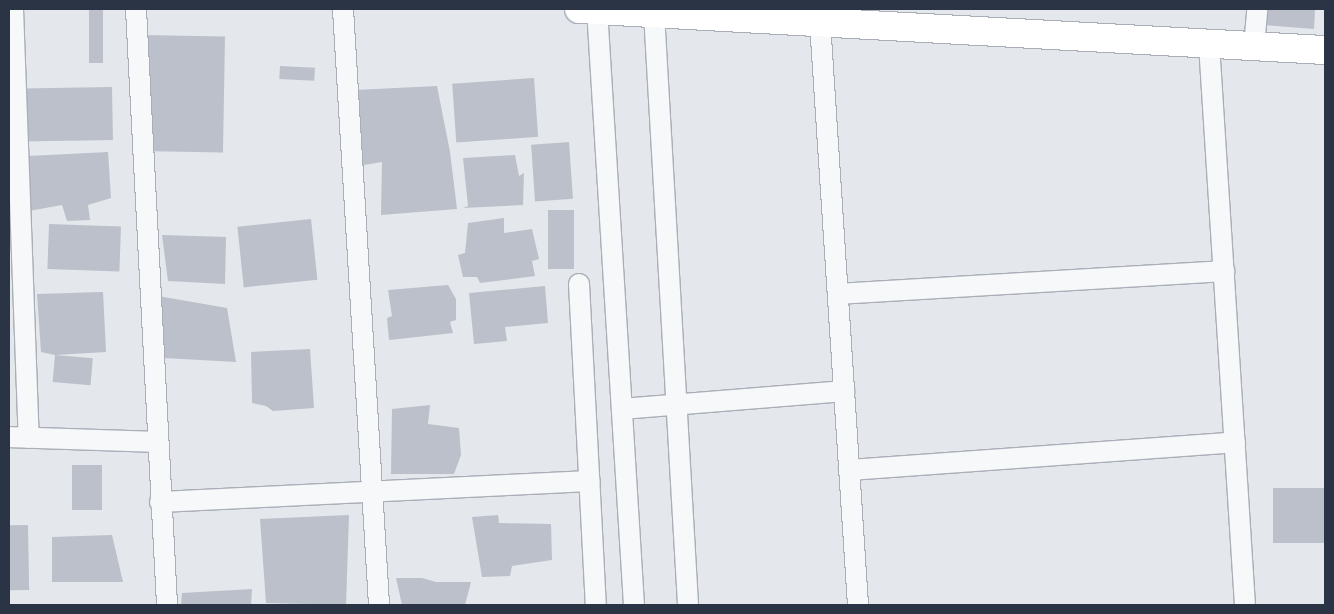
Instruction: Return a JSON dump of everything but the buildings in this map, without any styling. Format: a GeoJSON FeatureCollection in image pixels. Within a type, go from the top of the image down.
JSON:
{"type":"FeatureCollection","features":[{"type":"Feature","properties":{"kind":"street"},"geometry":{"type":"LineString","coordinates":[[13,9],[29,438]]}},
{"type":"Feature","properties":{"kind":"street"},"geometry":{"type":"LineString","coordinates":[[136,9],[160,502],[167,605]]}},
{"type":"Feature","properties":{"kind":"street"},"geometry":{"type":"LineString","coordinates":[[343,9],[379,605]]}},
{"type":"Feature","properties":{"kind":"street"},"geometry":{"type":"LineString","coordinates":[[579,9],[654,13],[741,13],[820,22],[1325,50]]}},
{"type":"Feature","properties":{"kind":"street"},"geometry":{"type":"LineString","coordinates":[[597,9],[634,605]]}},
{"type":"Feature","properties":{"kind":"street"},"geometry":{"type":"LineString","coordinates":[[1254,47],[1258,9]]}},
{"type":"Feature","properties":{"kind":"street"},"geometry":{"type":"LineString","coordinates":[[654,13],[688,605]]}},
{"type":"Feature","properties":{"kind":"street"},"geometry":{"type":"LineString","coordinates":[[820,22],[858,605]]}},
{"type":"Feature","properties":{"kind":"street"},"geometry":{"type":"LineString","coordinates":[[1209,44],[1245,605]]}},
{"type":"Feature","properties":{"kind":"street"},"geometry":{"type":"LineString","coordinates":[[838,294],[1224,271]]}},
{"type":"Feature","properties":{"kind":"street"},"geometry":{"type":"LineString","coordinates":[[579,284],[596,605]]}},
{"type":"Feature","properties":{"kind":"street"},"geometry":{"type":"LineString","coordinates":[[622,409],[844,392]]}},
{"type":"Feature","properties":{"kind":"street"},"geometry":{"type":"LineString","coordinates":[[9,437],[157,442]]}},
{"type":"Feature","properties":{"kind":"street"},"geometry":{"type":"LineString","coordinates":[[849,470],[1235,442]]}},
{"type":"Feature","properties":{"kind":"street"},"geometry":{"type":"LineString","coordinates":[[160,502],[373,490],[589,481]]}}]}
